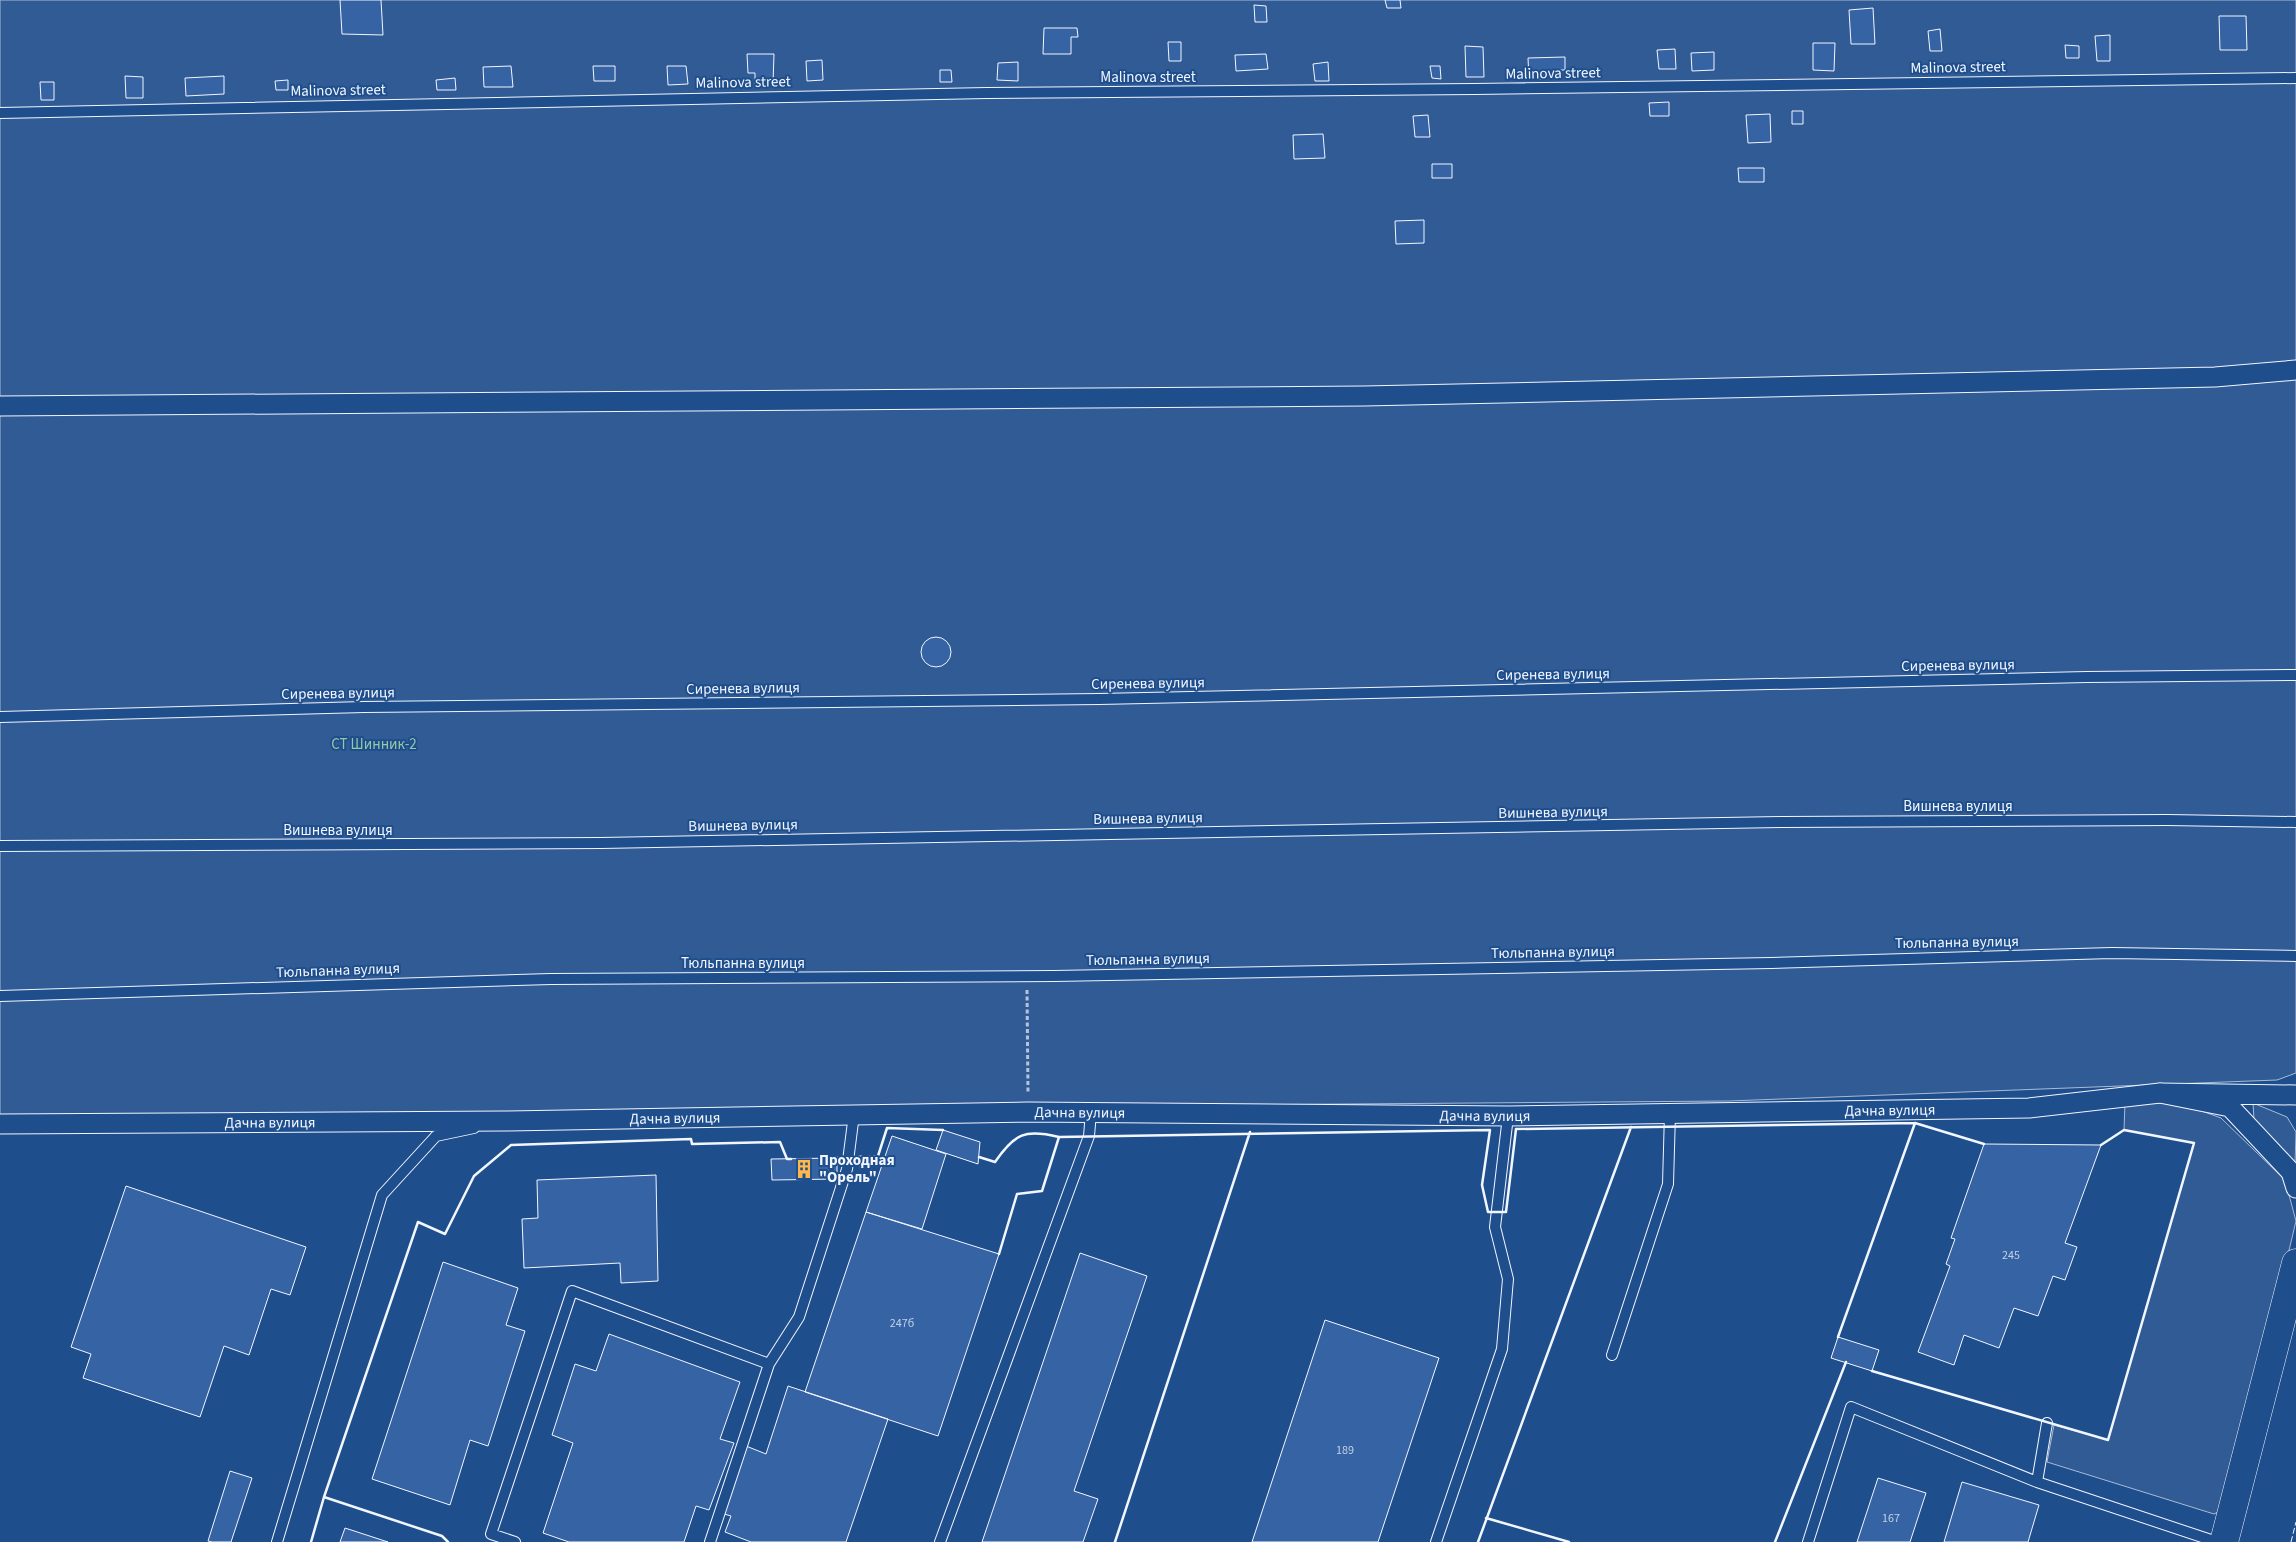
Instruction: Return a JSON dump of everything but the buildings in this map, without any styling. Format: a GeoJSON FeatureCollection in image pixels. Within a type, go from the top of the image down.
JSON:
{"type":"FeatureCollection","features":[{"type":"Feature","properties":{"kind":"main road"},"geometry":{"type":"LineString","coordinates":[[2224,1542],[2296,1263]]}},
{"type":"Feature","properties":{"kind":"street"},"geometry":{"type":"LineString","coordinates":[[0,406],[1364,396],[2215,377],[2296,370]]}},
{"type":"Feature","properties":{"kind":"street"},"geometry":{"type":"LineString","coordinates":[[2160,1092],[2296,1095]]}},
{"type":"Feature","properties":{"kind":"street"},"geometry":{"type":"LineString","coordinates":[[2160,1092],[2230,1108],[2291,1172],[2296,1188]]}},
{"type":"Feature","properties":{"kind":"street","name":"Дачна вулиця"},"geometry":{"type":"LineString","coordinates":[[0,1124],[505,1121],[1028,1112],[1508,1116],[2029,1108],[2160,1092]]}},
{"type":"Feature","properties":{"kind":"lane","name":"Malinova street"},"geometry":{"type":"LineString","coordinates":[[0,113],[978,94],[1474,90],[2296,78]]}},
{"type":"Feature","properties":{"kind":"lane","name":"Сиренева вулиця"},"geometry":{"type":"LineString","coordinates":[[0,717],[364,707],[1109,698],[2087,677],[2296,676]]}},
{"type":"Feature","properties":{"kind":"lane","name":"Вишнева вулиця"},"geometry":{"type":"LineString","coordinates":[[0,846],[602,843],[1783,822],[2167,820],[2296,822]]}},
{"type":"Feature","properties":{"kind":"lane","name":"Тюльпанна вулиця"},"geometry":{"type":"LineString","coordinates":[[0,996],[551,979],[1027,976],[1761,963],[2112,953],[2296,956]]}},
{"type":"Feature","properties":{"kind":"lane"},"geometry":{"type":"LineString","coordinates":[[940,1542],[1089,1136],[1091,1112]]}},
{"type":"Feature","properties":{"kind":"lane"},"geometry":{"type":"LineString","coordinates":[[1612,1356],[1668,1184],[1670,1113]]}},
{"type":"Feature","properties":{"kind":"lane"},"geometry":{"type":"LineString","coordinates":[[710,1542],[769,1364],[799,1317],[847,1169],[854,1114]]}},
{"type":"Feature","properties":{"kind":"lane"},"geometry":{"type":"LineString","coordinates":[[1436,1542],[1502,1350],[1508,1279],[1495,1227],[1508,1116]]}},
{"type":"Feature","properties":{"kind":"lane"},"geometry":{"type":"LineString","coordinates":[[277,1542],[382,1194],[436,1136],[505,1121]]}},
{"type":"Feature","properties":{"kind":"lane"},"geometry":{"type":"LineString","coordinates":[[515,1542],[491,1534],[572,1291],[769,1364]]}},
{"type":"Feature","properties":{"kind":"lane"},"geometry":{"type":"LineString","coordinates":[[1808,1542],[1851,1407],[2037,1482],[2217,1542]]}},
{"type":"Feature","properties":{"kind":"lane"},"geometry":{"type":"LineString","coordinates":[[2037,1482],[2047,1423]]}},
{"type":"Feature","properties":{"kind":"path"},"geometry":{"type":"LineString","coordinates":[[1027,976],[1028,1112]]}},
{"type":"Feature","properties":{"kind":"shaded area","name":"СТ Шинник-2"},"geometry":{"type":"Polygon","coordinates":[[[0,0],[2296,0],[2296,1073],[2277,1080],[1729,1101],[968,1107],[0,1124],[0,0]]]}},
{"type":"Feature","properties":{"kind":"shaded area"},"geometry":{"type":"Polygon","coordinates":[[[2169,1099],[2221,1118],[2285,1180],[2296,1221],[2228,1507],[2214,1514],[2047,1462],[2054,1425],[2108,1440],[2194,1143],[2124,1130],[2125,1101],[2169,1099]]]}},
{"type":"Feature","properties":{"kind":"shaded area"},"geometry":{"type":"Polygon","coordinates":[[[2253,1103],[2287,1117],[2296,1132],[2295,1164],[2254,1120],[2253,1103]]]}},
{"type":"Feature","properties":{"kind":"fence"},"geometry":{"type":"LineString","coordinates":[[2291,1542],[2296,1522]]}},
{"type":"Feature","properties":{"kind":"wall"},"geometry":{"type":"LineString","coordinates":[[979,1157],[995,1162],[1015,1139],[1037,1133],[1059,1137],[1490,1130],[1482,1185],[1488,1212],[1506,1212],[1516,1129],[1915,1123]]}},
{"type":"Feature","properties":{"kind":"wall"},"geometry":{"type":"LineString","coordinates":[[1838,1337],[1915,1123],[1984,1144]]}},
{"type":"Feature","properties":{"kind":"wall"},"geometry":{"type":"LineString","coordinates":[[1478,1542],[1631,1127]]}},
{"type":"Feature","properties":{"kind":"wall"},"geometry":{"type":"LineString","coordinates":[[833,1158],[878,1156],[887,1128],[943,1130]]}},
{"type":"Feature","properties":{"kind":"wall"},"geometry":{"type":"LineString","coordinates":[[1872,1371],[2108,1440],[2194,1143],[2124,1130],[2101,1145]]}},
{"type":"Feature","properties":{"kind":"wall"},"geometry":{"type":"LineString","coordinates":[[1115,1542],[1250,1132]]}},
{"type":"Feature","properties":{"kind":"wall"},"geometry":{"type":"LineString","coordinates":[[999,1254],[1017,1194],[1042,1191],[1059,1137]]}},
{"type":"Feature","properties":{"kind":"wall"},"geometry":{"type":"LineString","coordinates":[[311,1542],[324,1497],[418,1222],[445,1234],[474,1176],[511,1145],[691,1139],[692,1144],[780,1142],[787,1159],[791,1159]]}},
{"type":"Feature","properties":{"kind":"wall"},"geometry":{"type":"LineString","coordinates":[[860,1157],[861,1168]]}},
{"type":"Feature","properties":{"kind":"wall"},"geometry":{"type":"LineString","coordinates":[[1775,1542],[1846,1362]]}},
{"type":"Feature","properties":{"kind":"wall"},"geometry":{"type":"LineString","coordinates":[[324,1497],[442,1536],[448,1542]]}},
{"type":"Feature","properties":{"kind":"wall"},"geometry":{"type":"LineString","coordinates":[[1486,1518],[1569,1542]]}},
{"type":"Feature","properties":{"kind":"place","name":"Проходная \"Орель\""},"geometry":{"type":"Point","coordinates":[804,1169]}}]}
